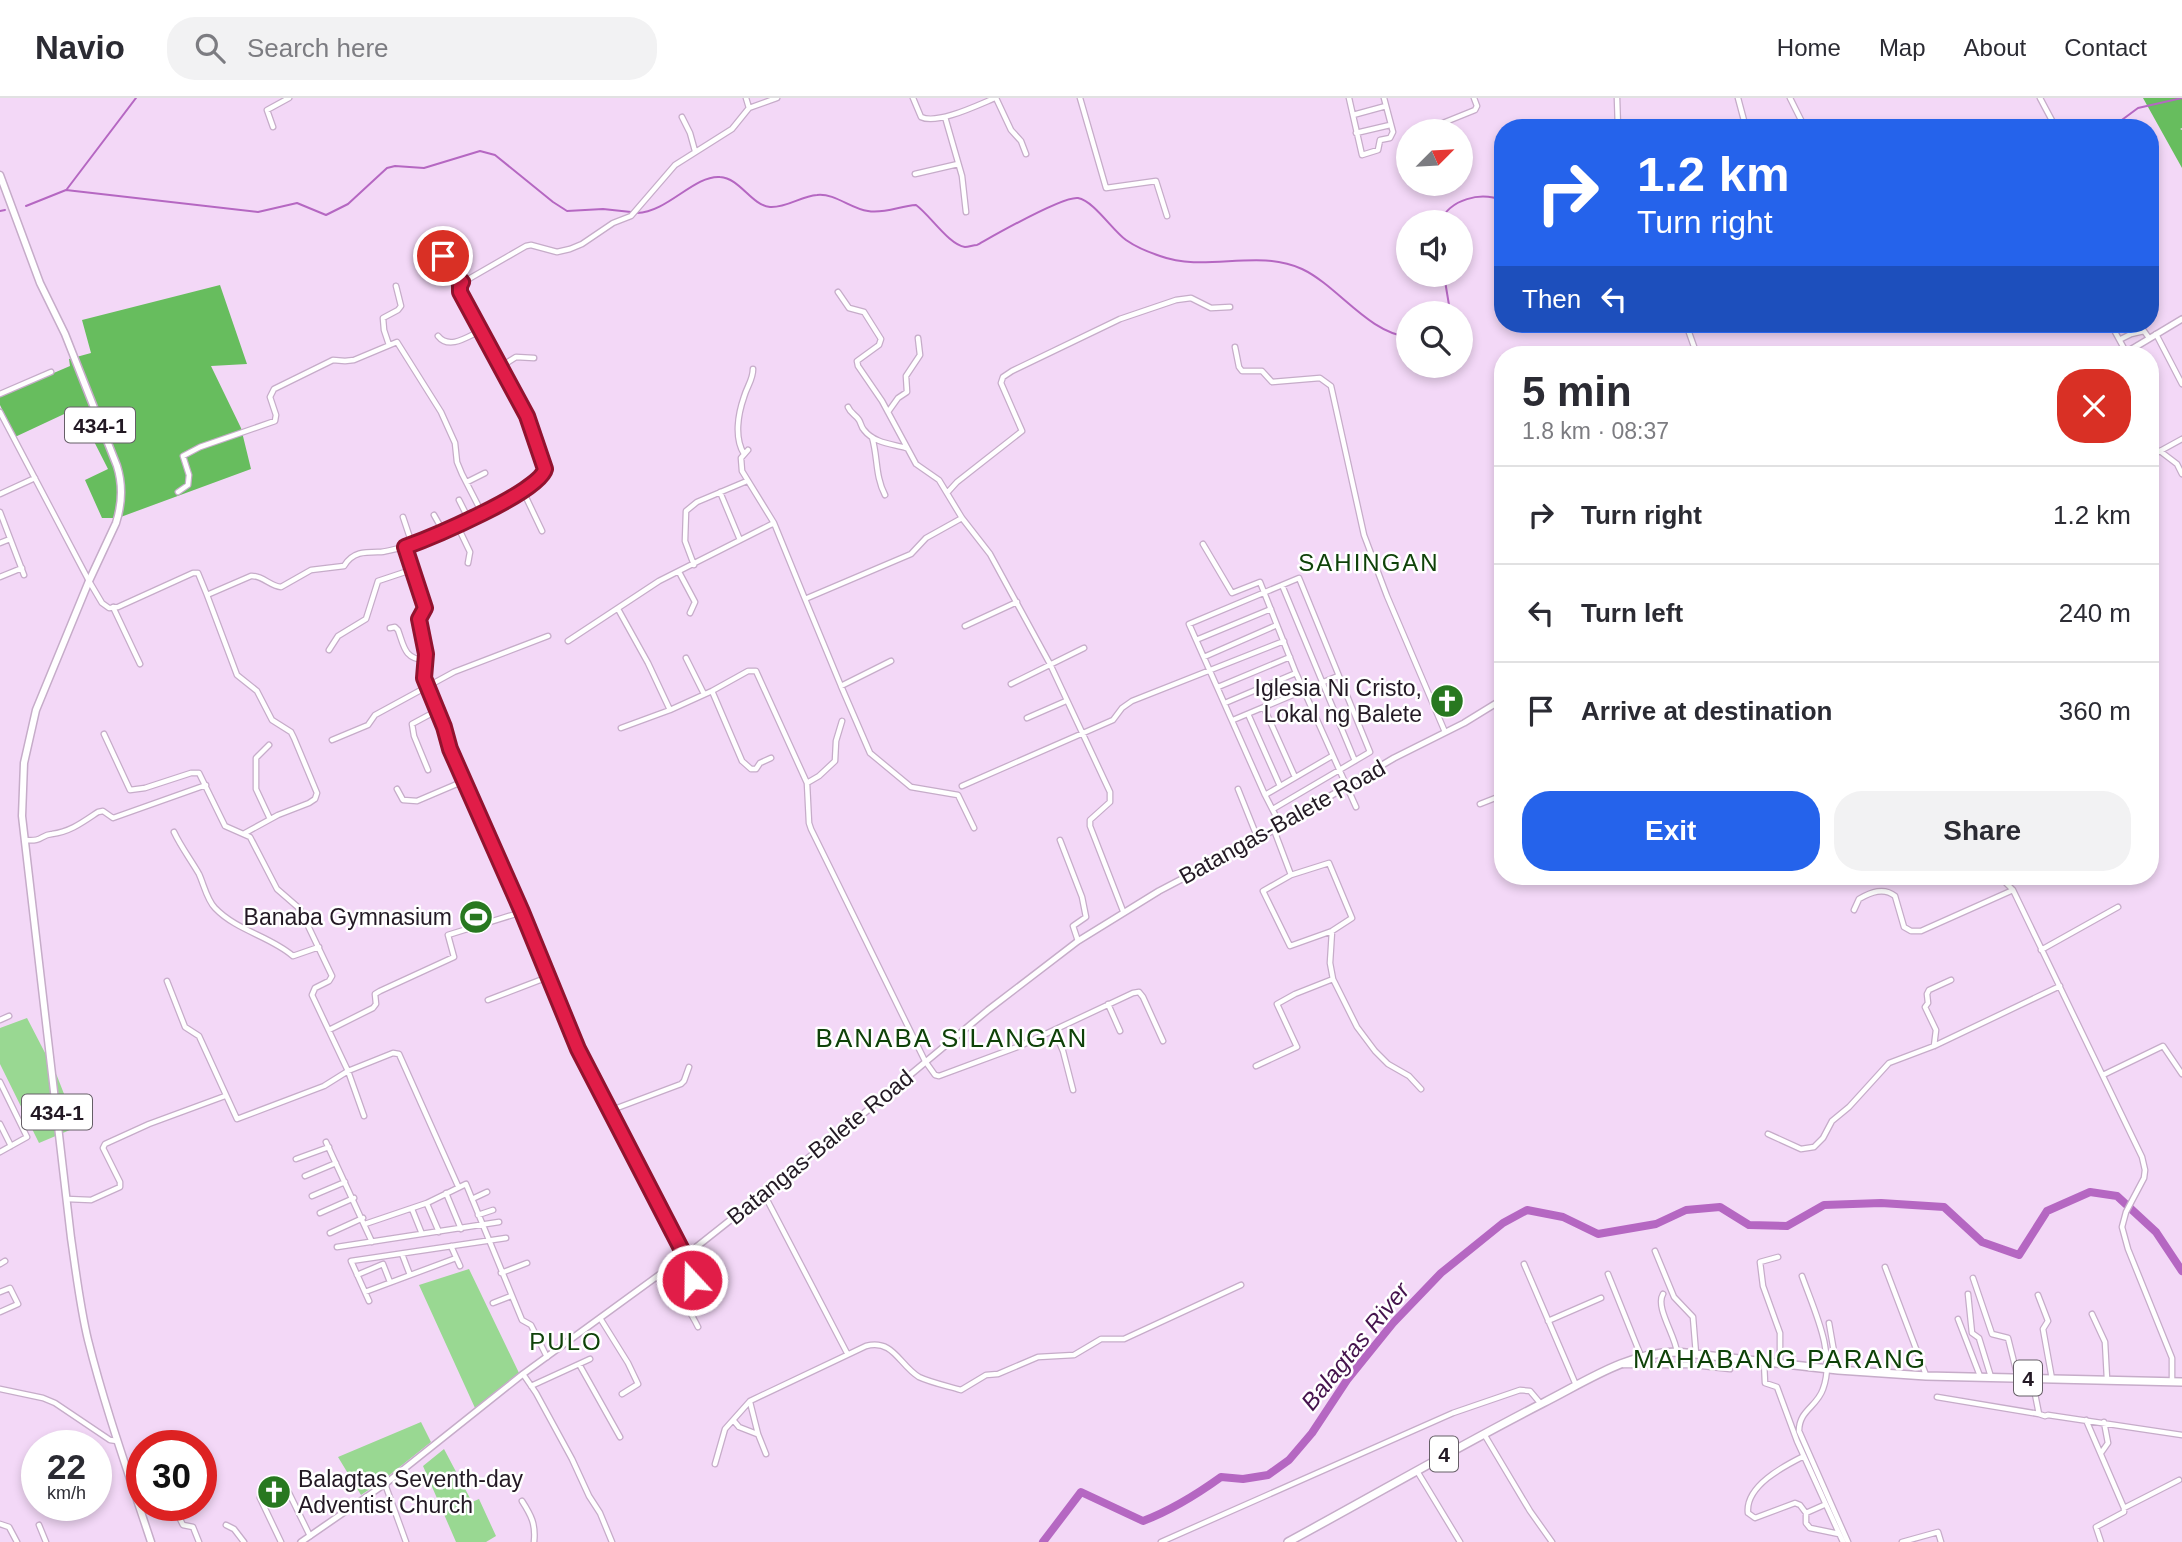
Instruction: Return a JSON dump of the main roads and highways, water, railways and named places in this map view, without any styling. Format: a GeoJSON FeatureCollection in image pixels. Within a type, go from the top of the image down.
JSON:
{"type":"FeatureCollection","features":[{"type":"Feature","properties":{"kind":"highway","name":"4"},"geometry":{"type":"LineString","coordinates":[[1288,1542],[1304,1537],[1484,1433],[1619,1364],[1641,1357],[1677,1352],[1826,1369],[1926,1376],[2182,1382]]}},
{"type":"Feature","properties":{"kind":"main road","name":"434-1"},"geometry":{"type":"LineString","coordinates":[[0,175],[40,283],[65,334],[119,474],[121,497],[118,517],[42,693],[30,730],[24,763],[22,817],[84,1322],[117,1441],[151,1542]]}},
{"type":"Feature","properties":{"kind":"main road"},"geometry":{"type":"LineString","coordinates":[[2159,332],[2182,319]]}},
{"type":"Feature","properties":{"kind":"main road"},"geometry":{"type":"LineString","coordinates":[[2136,346],[2158,333]]}},
{"type":"Feature","properties":{"kind":"main road","name":"Batangas-Balete Road"},"geometry":{"type":"LineString","coordinates":[[301,1542],[385,1484],[523,1374],[685,1256],[1078,941],[1123,911],[1281,827],[1394,758],[1494,705]]}},
{"type":"Feature","properties":{"kind":"waterway"},"geometry":{"type":"LineString","coordinates":[[67,189],[136,98]]}},
{"type":"Feature","properties":{"kind":"waterway"},"geometry":{"type":"LineString","coordinates":[[2123,119],[2138,108],[2182,98]]}},
{"type":"Feature","properties":{"kind":"waterway"},"geometry":{"type":"LineString","coordinates":[[26,206],[66,190],[258,212],[297,203],[326,215],[348,204],[387,168],[424,168],[480,151],[495,155],[567,211],[603,209],[631,212]]}},
{"type":"Feature","properties":{"kind":"waterway"},"geometry":{"type":"LineString","coordinates":[[637,213],[659,207],[700,182],[720,177],[734,182],[757,202],[770,207],[817,195],[830,196],[862,210],[874,212],[916,205],[953,241],[965,247],[977,245],[1058,203],[1078,198],[1097,210],[1126,240],[1160,256],[1195,262],[1267,260],[1302,269],[1367,318],[1396,334]]}},
{"type":"Feature","properties":{"kind":"waterway"},"geometry":{"type":"LineString","coordinates":[[1449,210],[1467,199],[1494,198]]}},
{"type":"Feature","properties":{"kind":"waterway"},"geometry":{"type":"LineString","coordinates":[[0,211],[5,210]]}},
{"type":"Feature","properties":{"kind":"waterway"},"geometry":{"type":"LineString","coordinates":[[1446,287],[1448,301]]}},
{"type":"Feature","properties":{"kind":"waterway","name":"Balagtas River"},"geometry":{"type":"LineString","coordinates":[[1043,1542],[1081,1492],[1143,1521],[1183,1502],[1221,1477],[1243,1479],[1268,1475],[1289,1460],[1312,1433],[1347,1380],[1393,1323],[1441,1273],[1503,1223],[1527,1210],[1563,1217],[1598,1234],[1656,1224],[1686,1210],[1720,1207],[1749,1225],[1787,1226],[1824,1205],[1881,1203],[1944,1207],[1982,1242],[2019,1255],[2047,1211],[2090,1192],[2117,1196],[2156,1232],[2182,1271]]}},
{"type":"Feature","properties":{"kind":"place","name":"Iglesia Ni Cristo, Lokal ng Balete"},"geometry":{"type":"Point","coordinates":[1447,701]}},
{"type":"Feature","properties":{"kind":"place","name":"Banaba Gymnasium"},"geometry":{"type":"Point","coordinates":[476,917]}},
{"type":"Feature","properties":{"kind":"place","name":"Balagtas Seventh-day Adventist Church"},"geometry":{"type":"Point","coordinates":[274,1492]}},
{"type":"Feature","properties":{"kind":"district","name":"SAHINGAN"},"geometry":{"type":"Point","coordinates":[1369,562]}},
{"type":"Feature","properties":{"kind":"district","name":"BANABA SILANGAN"},"geometry":{"type":"Point","coordinates":[952,1038]}},
{"type":"Feature","properties":{"kind":"district","name":"PULO"},"geometry":{"type":"Point","coordinates":[566,1341]}},
{"type":"Feature","properties":{"kind":"district","name":"MAHABANG PARANG"},"geometry":{"type":"Point","coordinates":[1780,1359]}}]}
